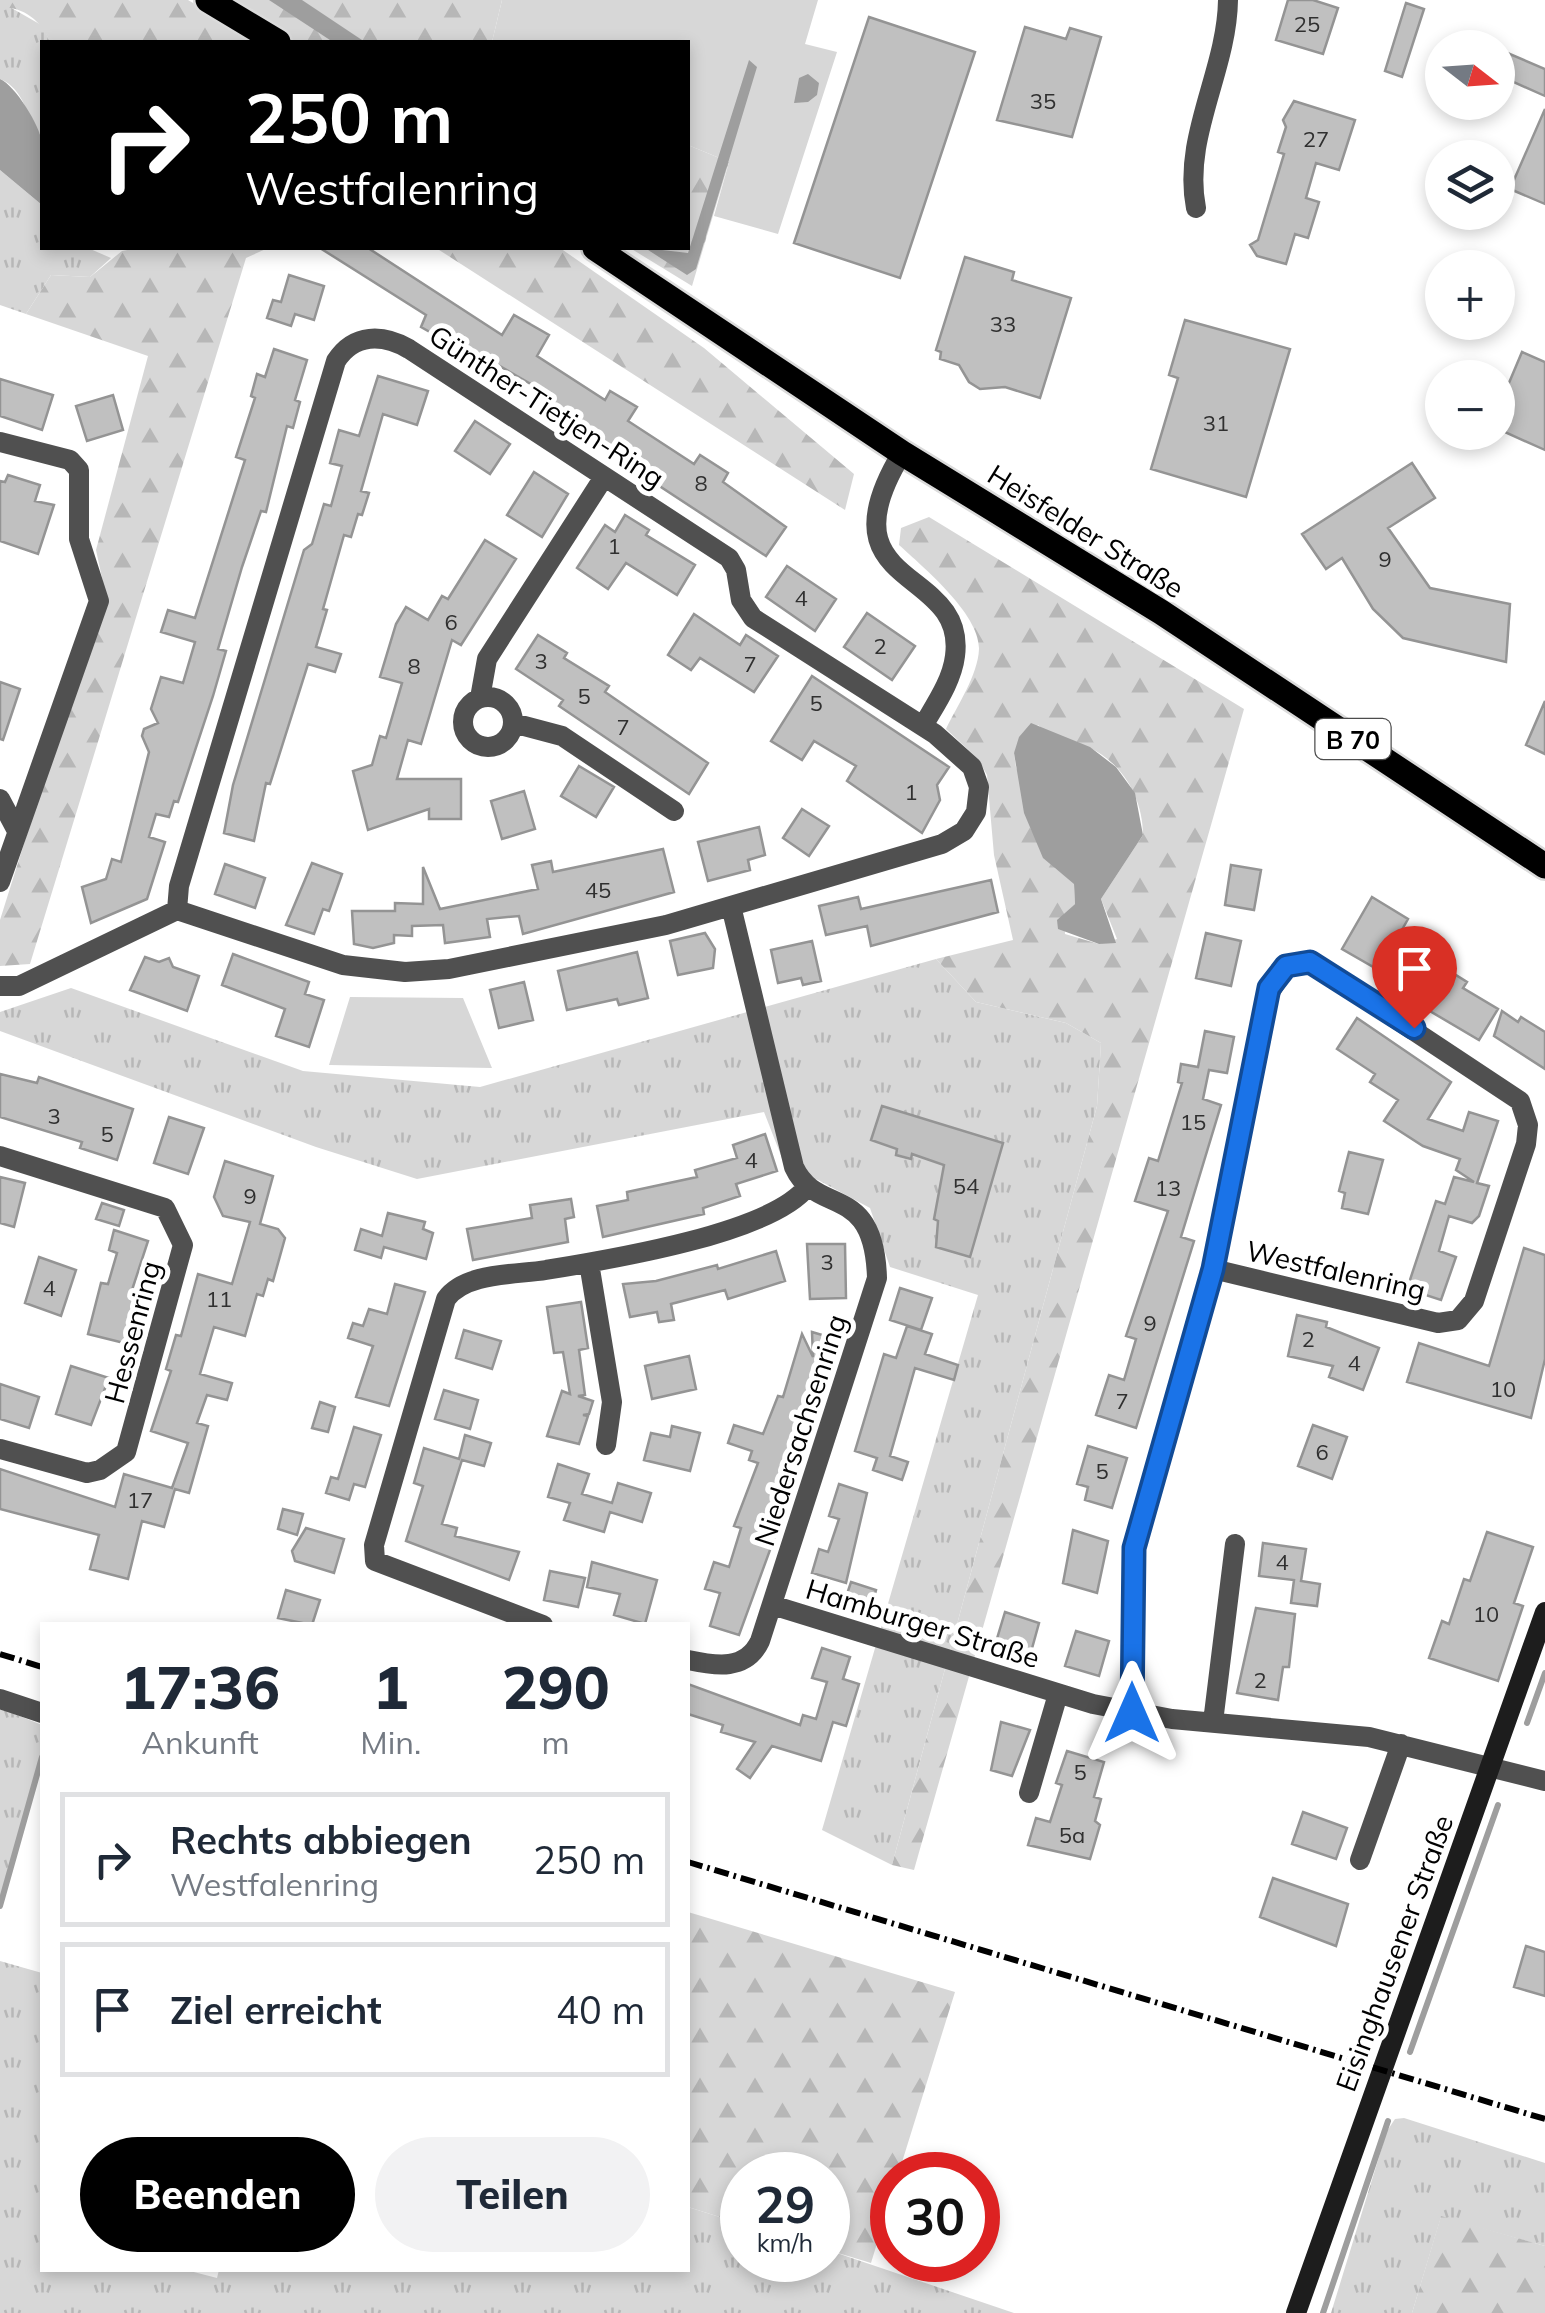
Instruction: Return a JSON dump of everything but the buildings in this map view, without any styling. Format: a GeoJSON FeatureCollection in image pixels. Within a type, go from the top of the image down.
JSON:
{"type":"FeatureCollection","features":[{"type":"Feature","properties":{"kind":"main road"},"geometry":{"type":"LineString","coordinates":[[208,0],[275,40]]}},
{"type":"Feature","properties":{"kind":"main road","name":"Heisfelder Straße"},"geometry":{"type":"LineString","coordinates":[[597,250],[902,454],[1161,612],[1545,866]]}},
{"type":"Feature","properties":{"kind":"street"},"geometry":{"type":"LineString","coordinates":[[1196,208],[1194,152],[1224,52],[1228,0]]}},
{"type":"Feature","properties":{"kind":"street","name":"Günther-Tietjen-Ring"},"geometry":{"type":"LineString","coordinates":[[372,338],[402,344],[729,558],[736,570],[744,607],[753,618],[923,726],[965,758],[976,777],[979,798],[964,831],[942,844],[731,906],[477,967],[405,972],[343,965],[176,910],[196,830],[336,361],[344,350],[372,338]]}},
{"type":"Feature","properties":{"kind":"street"},"geometry":{"type":"LineString","coordinates":[[0,442],[70,460],[79,470],[79,538],[99,601],[0,882]]}},
{"type":"Feature","properties":{"kind":"street"},"geometry":{"type":"LineString","coordinates":[[902,454],[879,501],[874,529],[883,550],[947,616],[956,640],[953,665],[923,726]]}},
{"type":"Feature","properties":{"kind":"street"},"geometry":{"type":"LineString","coordinates":[[480,698],[487,659],[604,477]]}},
{"type":"Feature","properties":{"kind":"street"},"geometry":{"type":"LineString","coordinates":[[480,698],[498,699],[512,714],[508,738],[496,747],[473,743],[462,722],[467,708],[480,698]]}},
{"type":"Feature","properties":{"kind":"street"},"geometry":{"type":"LineString","coordinates":[[513,723],[562,736],[656,794],[674,811]]}},
{"type":"Feature","properties":{"kind":"street"},"geometry":{"type":"LineString","coordinates":[[0,799],[16,829]]}},
{"type":"Feature","properties":{"kind":"street"},"geometry":{"type":"LineString","coordinates":[[535,1622],[384,1568],[374,1561],[374,1545],[441,1308],[451,1291],[464,1283],[589,1263],[711,1235],[781,1210],[806,1186],[794,1167],[731,906]]}},
{"type":"Feature","properties":{"kind":"street"},"geometry":{"type":"LineString","coordinates":[[0,986],[19,986],[176,910]]}},
{"type":"Feature","properties":{"kind":"street","name":"Westfalenring"},"geometry":{"type":"LineString","coordinates":[[1132,1713],[1134,1548],[1213,1269],[1266,998],[1286,966],[1301,961],[1321,968],[1520,1101],[1528,1125],[1526,1144],[1474,1301],[1458,1320],[1438,1323],[1213,1269]]}},
{"type":"Feature","properties":{"kind":"street","name":"Hessenring"},"geometry":{"type":"LineString","coordinates":[[0,1156],[165,1208],[183,1245],[126,1452],[100,1470],[86,1473],[0,1450]]}},
{"type":"Feature","properties":{"kind":"street","name":"Niedersachsenring"},"geometry":{"type":"LineString","coordinates":[[690,1660],[726,1665],[749,1657],[760,1641],[877,1278],[871,1243],[859,1215],[844,1202],[806,1186]]}},
{"type":"Feature","properties":{"kind":"street"},"geometry":{"type":"LineString","coordinates":[[589,1263],[612,1402],[606,1444]]}},
{"type":"Feature","properties":{"kind":"street"},"geometry":{"type":"LineString","coordinates":[[1214,1722],[1235,1544]]}},
{"type":"Feature","properties":{"kind":"street","name":"Hamburger Straße"},"geometry":{"type":"LineString","coordinates":[[772,1605],[1058,1694],[1132,1713],[1323,1730],[1400,1744],[1545,1781]]}},
{"type":"Feature","properties":{"kind":"street","name":"Eisinghausener Straße"},"geometry":{"type":"LineString","coordinates":[[1296,2313],[1545,1612]]}},
{"type":"Feature","properties":{"kind":"street","name":"Hamburger Straße"},"geometry":{"type":"LineString","coordinates":[[1029,1793],[1058,1694]]}},
{"type":"Feature","properties":{"kind":"street"},"geometry":{"type":"LineString","coordinates":[[0,1699],[40,1711]]}},
{"type":"Feature","properties":{"kind":"street"},"geometry":{"type":"LineString","coordinates":[[1360,1860],[1400,1744]]}},
{"type":"Feature","properties":{"kind":"green space"},"geometry":{"type":"Polygon","coordinates":[[[0,0],[188,0],[257,40],[49,40],[31,17],[0,7],[0,0]]]}},
{"type":"Feature","properties":{"kind":"green space"},"geometry":{"type":"Polygon","coordinates":[[[221,0],[502,0],[492,40],[291,40],[221,0]]]}},
{"type":"Feature","properties":{"kind":"green space"},"geometry":{"type":"Polygon","coordinates":[[[502,0],[818,0],[805,44],[837,52],[778,234],[714,216],[729,162],[690,146],[690,40],[492,40],[502,0]]]}},
{"type":"Feature","properties":{"kind":"green space"},"geometry":{"type":"Polygon","coordinates":[[[8,6],[43,26],[49,40],[40,40],[40,134],[15,90],[0,79],[0,7],[8,6]]]}},
{"type":"Feature","properties":{"kind":"green space"},"geometry":{"type":"Polygon","coordinates":[[[690,146],[729,162],[692,286],[633,250],[690,250],[690,146]]]}},
{"type":"Feature","properties":{"kind":"green space"},"geometry":{"type":"Polygon","coordinates":[[[0,170],[40,203],[40,250],[93,250],[111,258],[90,277],[51,275],[26,314],[0,305],[0,170]]]}},
{"type":"Feature","properties":{"kind":"green space"},"geometry":{"type":"Polygon","coordinates":[[[264,250],[246,258],[30,964],[0,966],[0,920],[56,742],[107,601],[96,550],[148,356],[26,314],[51,275],[90,277],[122,251],[264,250]]]}},
{"type":"Feature","properties":{"kind":"green space"},"geometry":{"type":"Polygon","coordinates":[[[439,250],[563,250],[704,348],[854,474],[845,510],[439,250]]]}},
{"type":"Feature","properties":{"kind":"green space"},"geometry":{"type":"Polygon","coordinates":[[[929,517],[1244,709],[914,1870],[892,1865],[1097,1106],[1101,1043],[1066,1023],[976,1002],[936,959],[1013,940],[994,855],[987,775],[978,759],[946,729],[975,669],[977,635],[948,592],[899,545],[901,528],[929,517]],[[1038,725],[1014,753],[1055,868],[1074,883],[1075,904],[1064,914],[1065,934],[1099,944],[1117,939],[1101,899],[1143,835],[1135,795],[1121,772],[1100,754],[1038,725]]]}},
{"type":"Feature","properties":{"kind":"green space"},"geometry":{"type":"Polygon","coordinates":[[[936,959],[976,1002],[1066,1023],[1101,1043],[1097,1106],[892,1865],[822,1830],[978,1295],[890,1267],[870,1208],[818,1180],[787,1171],[764,1112],[417,1179],[316,1147],[0,1031],[0,1012],[71,988],[303,1071],[480,1087],[936,959]]]}},
{"type":"Feature","properties":{"kind":"green space"},"geometry":{"type":"Polygon","coordinates":[[[350,997],[463,998],[492,1068],[329,1065],[350,997]]]}},
{"type":"Feature","properties":{"kind":"green space"},"geometry":{"type":"Polygon","coordinates":[[[0,1708],[40,1724],[40,1764],[0,1906],[0,1708]]]}},
{"type":"Feature","properties":{"kind":"green space"},"geometry":{"type":"Polygon","coordinates":[[[690,1913],[955,1992],[905,2152],[870,2152],[870,2263],[850,2257],[850,2152],[720,2152],[720,2217],[690,2208],[690,1913]]]}},
{"type":"Feature","properties":{"kind":"green space"},"geometry":{"type":"Polygon","coordinates":[[[0,1961],[40,1972],[40,2272],[194,2272],[217,2278],[218,2272],[690,2272],[690,2208],[720,2217],[720,2282],[850,2282],[850,2257],[870,2264],[870,2282],[922,2282],[1014,2313],[0,2313],[0,1961]]]}},
{"type":"Feature","properties":{"kind":"green space"},"geometry":{"type":"Polygon","coordinates":[[[1404,2118],[1545,2163],[1545,2246],[1441,2217],[1412,2313],[1331,2313],[1387,2131],[1395,2119],[1404,2118]]]}},
{"type":"Feature","properties":{"kind":"green space"},"geometry":{"type":"Polygon","coordinates":[[[1441,2216],[1545,2246],[1545,2313],[1412,2313],[1441,2216]]]}},
{"type":"Feature","properties":{"kind":"shaded area"},"geometry":{"type":"Polygon","coordinates":[[[269,0],[302,0],[362,40],[330,40],[269,0]]]}},
{"type":"Feature","properties":{"kind":"shaded area"},"geometry":{"type":"Polygon","coordinates":[[[749,60],[757,67],[696,269],[687,275],[648,250],[688,253],[749,60]]]}},
{"type":"Feature","properties":{"kind":"shaded area"},"geometry":{"type":"Polygon","coordinates":[[[808,74],[819,83],[817,95],[808,102],[794,103],[799,78],[808,74]]]}},
{"type":"Feature","properties":{"kind":"shaded area"},"geometry":{"type":"Polygon","coordinates":[[[0,79],[19,97],[40,135],[40,203],[0,170],[0,79]]]}},
{"type":"Feature","properties":{"kind":"shaded area"},"geometry":{"type":"Polygon","coordinates":[[[1031,723],[1090,747],[1116,767],[1135,793],[1143,835],[1101,899],[1116,943],[1099,944],[1058,929],[1057,920],[1075,904],[1074,884],[1043,858],[1024,813],[1014,753],[1019,737],[1031,723]]]}},
{"type":"Feature","properties":{"kind":"waterway"},"geometry":{"type":"LineString","coordinates":[[1527,1723],[1545,1673]]}},
{"type":"Feature","properties":{"kind":"waterway"},"geometry":{"type":"LineString","coordinates":[[0,1906],[40,1764]]}},
{"type":"Feature","properties":{"kind":"waterway"},"geometry":{"type":"LineString","coordinates":[[1410,2052],[1498,1805]]}},
{"type":"Feature","properties":{"kind":"waterway"},"geometry":{"type":"LineString","coordinates":[[1323,2313],[1388,2121]]}},
{"type":"Feature","properties":{"kind":"railway"},"geometry":{"type":"LineString","coordinates":[[0,1654],[40,1666]]}},
{"type":"Feature","properties":{"kind":"railway"},"geometry":{"type":"LineString","coordinates":[[690,1863],[1545,2119]]}},
{"type":"Feature","properties":{"kind":"route"},"geometry":{"type":"LineString","coordinates":[[1132,1713],[1134,1548],[1213,1269],[1269,988],[1286,966],[1310,962],[1414,1028]]}}]}
